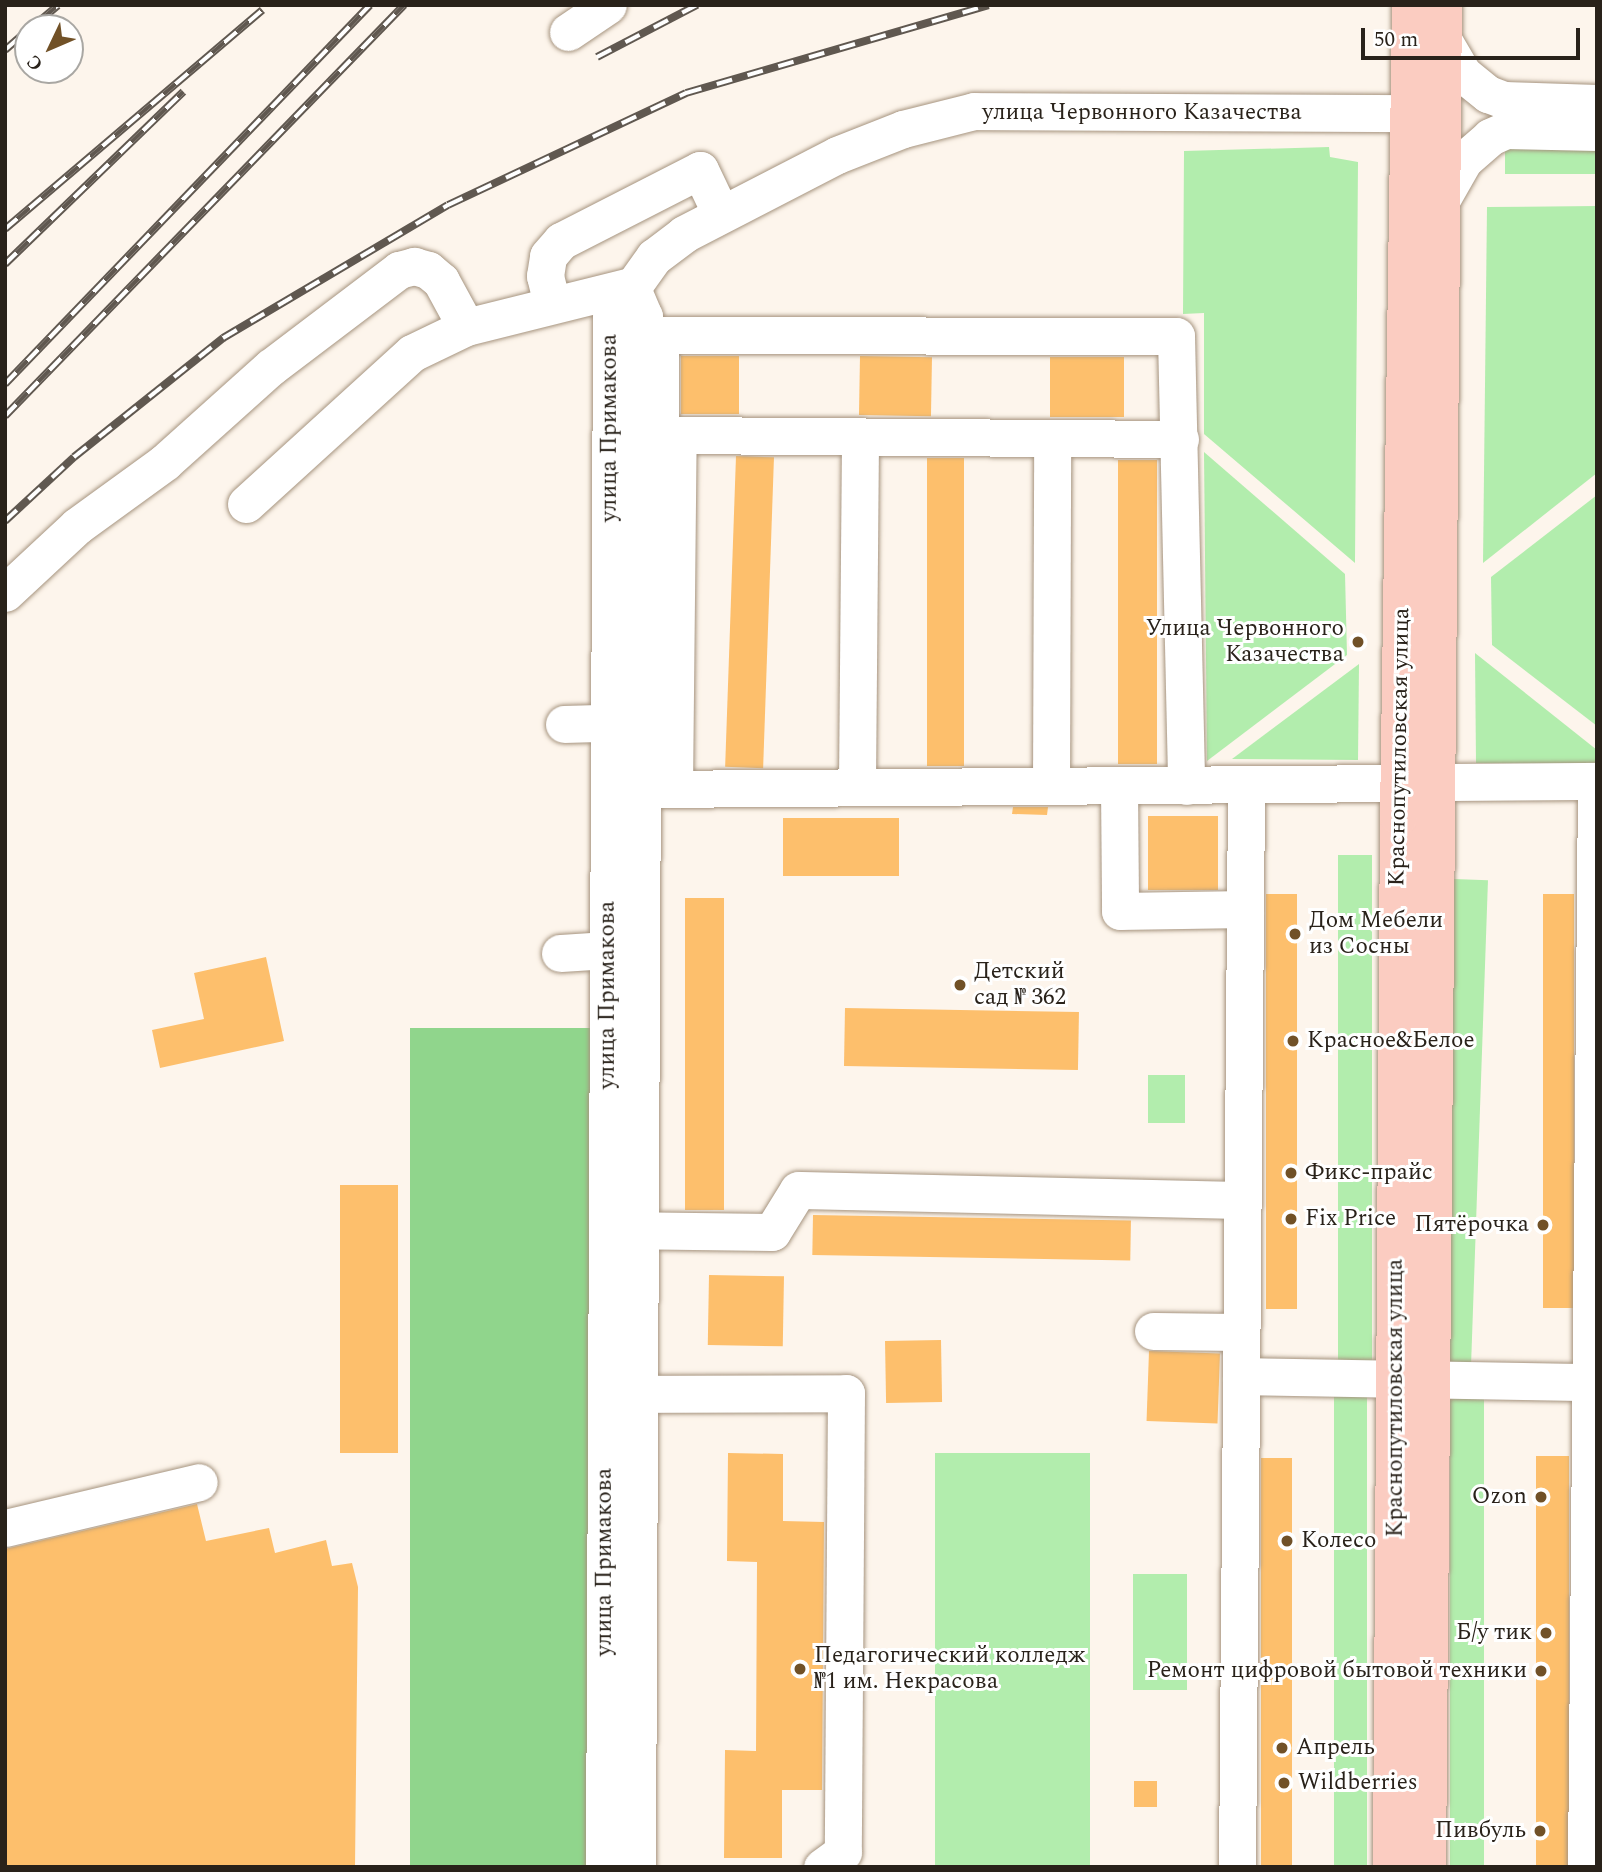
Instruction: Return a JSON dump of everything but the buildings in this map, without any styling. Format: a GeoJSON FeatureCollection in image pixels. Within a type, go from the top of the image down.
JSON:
{"type":"FeatureCollection","features":[{"type":"Feature","properties":{"kind":"main road","name":"Краснопутиловская улица"},"geometry":{"type":"LineString","coordinates":[[1392,1867],[1412,1380],[1417,782],[1406,113],[1411,5]]}},
{"type":"Feature","properties":{"kind":"main road","name":"Краснопутиловская улица"},"geometry":{"type":"LineString","coordinates":[[1417,782],[1440,202],[1443,22]]}},
{"type":"Feature","properties":{"kind":"main road","name":"Краснопутиловская улица"},"geometry":{"type":"LineString","coordinates":[[1412,1380],[1427,1867]]}},
{"type":"Feature","properties":{"kind":"street"},"geometry":{"type":"LineString","coordinates":[[568,32],[608,5]]}},
{"type":"Feature","properties":{"kind":"street"},"geometry":{"type":"LineString","coordinates":[[1443,22],[1463,74],[1488,94],[1504,100],[1597,103]]}},
{"type":"Feature","properties":{"kind":"street","name":"улица Червонного Казачества"},"geometry":{"type":"LineString","coordinates":[[631,286],[654,257],[721,214],[837,155],[902,129],[974,111],[1406,113]]}},
{"type":"Feature","properties":{"kind":"street"},"geometry":{"type":"LineString","coordinates":[[1440,202],[1464,160],[1498,134],[1597,132]]}},
{"type":"Feature","properties":{"kind":"street"},"geometry":{"type":"LineString","coordinates":[[552,304],[545,276],[548,256],[561,241],[700,170],[721,214]]}},
{"type":"Feature","properties":{"kind":"street"},"geometry":{"type":"LineString","coordinates":[[5,593],[77,526],[165,462],[271,368],[399,270],[414,266],[428,270],[441,281],[466,327]]}},
{"type":"Feature","properties":{"kind":"street"},"geometry":{"type":"LineString","coordinates":[[246,504],[412,354],[466,327],[631,286]]}},
{"type":"Feature","properties":{"kind":"street","name":"улица Примакова"},"geometry":{"type":"LineString","coordinates":[[604,1867],[622,1394],[623,1230],[642,789],[626,722],[644,316],[631,286]]}},
{"type":"Feature","properties":{"kind":"street"},"geometry":{"type":"LineString","coordinates":[[1180,439],[660,434],[660,335],[1176,336],[1180,439],[1186,786]]}},
{"type":"Feature","properties":{"kind":"street"},"geometry":{"type":"LineString","coordinates":[[678,435],[642,789],[857,784],[1186,786],[1597,781],[1594,1330],[1590,1382],[1586,1867]]}},
{"type":"Feature","properties":{"kind":"street"},"geometry":{"type":"LineString","coordinates":[[857,784],[860,437]]}},
{"type":"Feature","properties":{"kind":"street"},"geometry":{"type":"LineString","coordinates":[[1051,786],[1052,438]]}},
{"type":"Feature","properties":{"kind":"street"},"geometry":{"type":"LineString","coordinates":[[564,724],[626,722]]}},
{"type":"Feature","properties":{"kind":"street"},"geometry":{"type":"LineString","coordinates":[[1237,1867],[1246,785]]}},
{"type":"Feature","properties":{"kind":"street"},"geometry":{"type":"LineString","coordinates":[[1119,786],[1120,911],[1245,909]]}},
{"type":"Feature","properties":{"kind":"street","name":"улица Примакова"},"geometry":{"type":"LineString","coordinates":[[623,1230],[608,950],[642,789]]}},
{"type":"Feature","properties":{"kind":"street"},"geometry":{"type":"LineString","coordinates":[[560,953],[608,950]]}},
{"type":"Feature","properties":{"kind":"street"},"geometry":{"type":"LineString","coordinates":[[623,1230],[772,1232],[798,1191],[1243,1200]]}},
{"type":"Feature","properties":{"kind":"street"},"geometry":{"type":"LineString","coordinates":[[1153,1331],[1241,1332]]}},
{"type":"Feature","properties":{"kind":"street"},"geometry":{"type":"LineString","coordinates":[[1241,1376],[1590,1382]]}},
{"type":"Feature","properties":{"kind":"street"},"geometry":{"type":"LineString","coordinates":[[622,1394],[846,1393],[843,1852],[822,1867]]}},
{"type":"Feature","properties":{"kind":"street","name":"улица Примакова"},"geometry":{"type":"LineString","coordinates":[[622,1394],[637,1867]]}},
{"type":"Feature","properties":{"kind":"street"},"geometry":{"type":"LineString","coordinates":[[5,1528],[199,1482]]}},
{"type":"Feature","properties":{"kind":"green space"},"geometry":{"type":"Polygon","coordinates":[[[1505,143],[1597,143],[1597,174],[1505,174],[1505,143]]]}},
{"type":"Feature","properties":{"kind":"green space"},"geometry":{"type":"Polygon","coordinates":[[[1329,147],[1330,157],[1358,162],[1355,563],[1204,434],[1204,313],[1183,314],[1184,151],[1329,147]]]}},
{"type":"Feature","properties":{"kind":"green space"},"geometry":{"type":"Polygon","coordinates":[[[1597,206],[1597,473],[1483,563],[1487,207],[1597,206]]]}},
{"type":"Feature","properties":{"kind":"green space"},"geometry":{"type":"Polygon","coordinates":[[[1204,452],[1345,574],[1347,655],[1207,761],[1204,452]]]}},
{"type":"Feature","properties":{"kind":"green space"},"geometry":{"type":"Polygon","coordinates":[[[1597,495],[1597,726],[1492,645],[1491,577],[1597,495]]]}},
{"type":"Feature","properties":{"kind":"green space"},"geometry":{"type":"Polygon","coordinates":[[[1475,653],[1597,750],[1597,765],[1476,763],[1475,653]]]}},
{"type":"Feature","properties":{"kind":"green space"},"geometry":{"type":"Polygon","coordinates":[[[1359,664],[1358,760],[1232,759],[1359,664]]]}},
{"type":"Feature","properties":{"kind":"green space"},"geometry":{"type":"Polygon","coordinates":[[[1338,855],[1372,855],[1372,1367],[1338,1367],[1338,855]]]}},
{"type":"Feature","properties":{"kind":"green space"},"geometry":{"type":"Polygon","coordinates":[[[1454,879],[1488,880],[1471,1371],[1437,1370],[1454,879]]]}},
{"type":"Feature","properties":{"kind":"green space"},"geometry":{"type":"Polygon","coordinates":[[[410,1028],[592,1028],[592,1867],[410,1867],[410,1028]]]}},
{"type":"Feature","properties":{"kind":"green space"},"geometry":{"type":"Polygon","coordinates":[[[1148,1075],[1185,1075],[1185,1123],[1148,1123],[1148,1075]]]}},
{"type":"Feature","properties":{"kind":"green space"},"geometry":{"type":"Polygon","coordinates":[[[1334,1395],[1367,1395],[1367,1867],[1334,1867],[1334,1395]]]}},
{"type":"Feature","properties":{"kind":"green space"},"geometry":{"type":"Polygon","coordinates":[[[1450,1396],[1484,1396],[1484,1867],[1450,1867],[1450,1396]]]}},
{"type":"Feature","properties":{"kind":"green space"},"geometry":{"type":"Polygon","coordinates":[[[935,1453],[1090,1453],[1090,1867],[935,1867],[935,1453]]]}},
{"type":"Feature","properties":{"kind":"green space"},"geometry":{"type":"Polygon","coordinates":[[[1133,1574],[1187,1574],[1187,1690],[1133,1690],[1133,1574]]]}},
{"type":"Feature","properties":{"kind":"railway"},"geometry":{"type":"LineString","coordinates":[[47,14],[58,5]]}},
{"type":"Feature","properties":{"kind":"railway"},"geometry":{"type":"LineString","coordinates":[[5,384],[370,5]]}},
{"type":"Feature","properties":{"kind":"railway"},"geometry":{"type":"LineString","coordinates":[[5,416],[404,5]]}},
{"type":"Feature","properties":{"kind":"railway"},"geometry":{"type":"LineString","coordinates":[[597,57],[697,5]]}},
{"type":"Feature","properties":{"kind":"railway"},"geometry":{"type":"LineString","coordinates":[[5,521],[74,457],[223,338],[448,205],[686,93],[988,5]]}},
{"type":"Feature","properties":{"kind":"railway"},"geometry":{"type":"LineString","coordinates":[[5,229],[262,10]]}},
{"type":"Feature","properties":{"kind":"railway"},"geometry":{"type":"LineString","coordinates":[[5,50],[14,42]]}},
{"type":"Feature","properties":{"kind":"railway"},"geometry":{"type":"LineString","coordinates":[[5,264],[183,92]]}},
{"type":"Feature","properties":{"kind":"place","name":"Улица Червонного Казачества"},"geometry":{"type":"Point","coordinates":[1358,642]}},
{"type":"Feature","properties":{"kind":"place","name":"Дом Мебели из Сосны"},"geometry":{"type":"Point","coordinates":[1295,934]}},
{"type":"Feature","properties":{"kind":"place","name":"Детский сад № 362"},"geometry":{"type":"Point","coordinates":[960,985]}},
{"type":"Feature","properties":{"kind":"place","name":"Красное&Белое"},"geometry":{"type":"Point","coordinates":[1293,1041]}},
{"type":"Feature","properties":{"kind":"place","name":"Фикс-прайс"},"geometry":{"type":"Point","coordinates":[1291,1173]}},
{"type":"Feature","properties":{"kind":"place","name":"Fix Price"},"geometry":{"type":"Point","coordinates":[1291,1219]}},
{"type":"Feature","properties":{"kind":"place","name":"Пятёрочка"},"geometry":{"type":"Point","coordinates":[1543,1225]}},
{"type":"Feature","properties":{"kind":"place","name":"Ozon"},"geometry":{"type":"Point","coordinates":[1541,1497]}},
{"type":"Feature","properties":{"kind":"place","name":"Колесо"},"geometry":{"type":"Point","coordinates":[1287,1541]}},
{"type":"Feature","properties":{"kind":"place","name":"Б/у тик"},"geometry":{"type":"Point","coordinates":[1546,1633]}},
{"type":"Feature","properties":{"kind":"place","name":"Педагогический колледж №1 им. Некрасова"},"geometry":{"type":"Point","coordinates":[800,1669]}},
{"type":"Feature","properties":{"kind":"place","name":"Ремонт цифровой бытовой техники"},"geometry":{"type":"Point","coordinates":[1541,1671]}},
{"type":"Feature","properties":{"kind":"place","name":"Апрель"},"geometry":{"type":"Point","coordinates":[1282,1748]}},
{"type":"Feature","properties":{"kind":"place","name":"Wildberries"},"geometry":{"type":"Point","coordinates":[1284,1783]}},
{"type":"Feature","properties":{"kind":"place","name":"Пивбуль"},"geometry":{"type":"Point","coordinates":[1540,1831]}}]}
